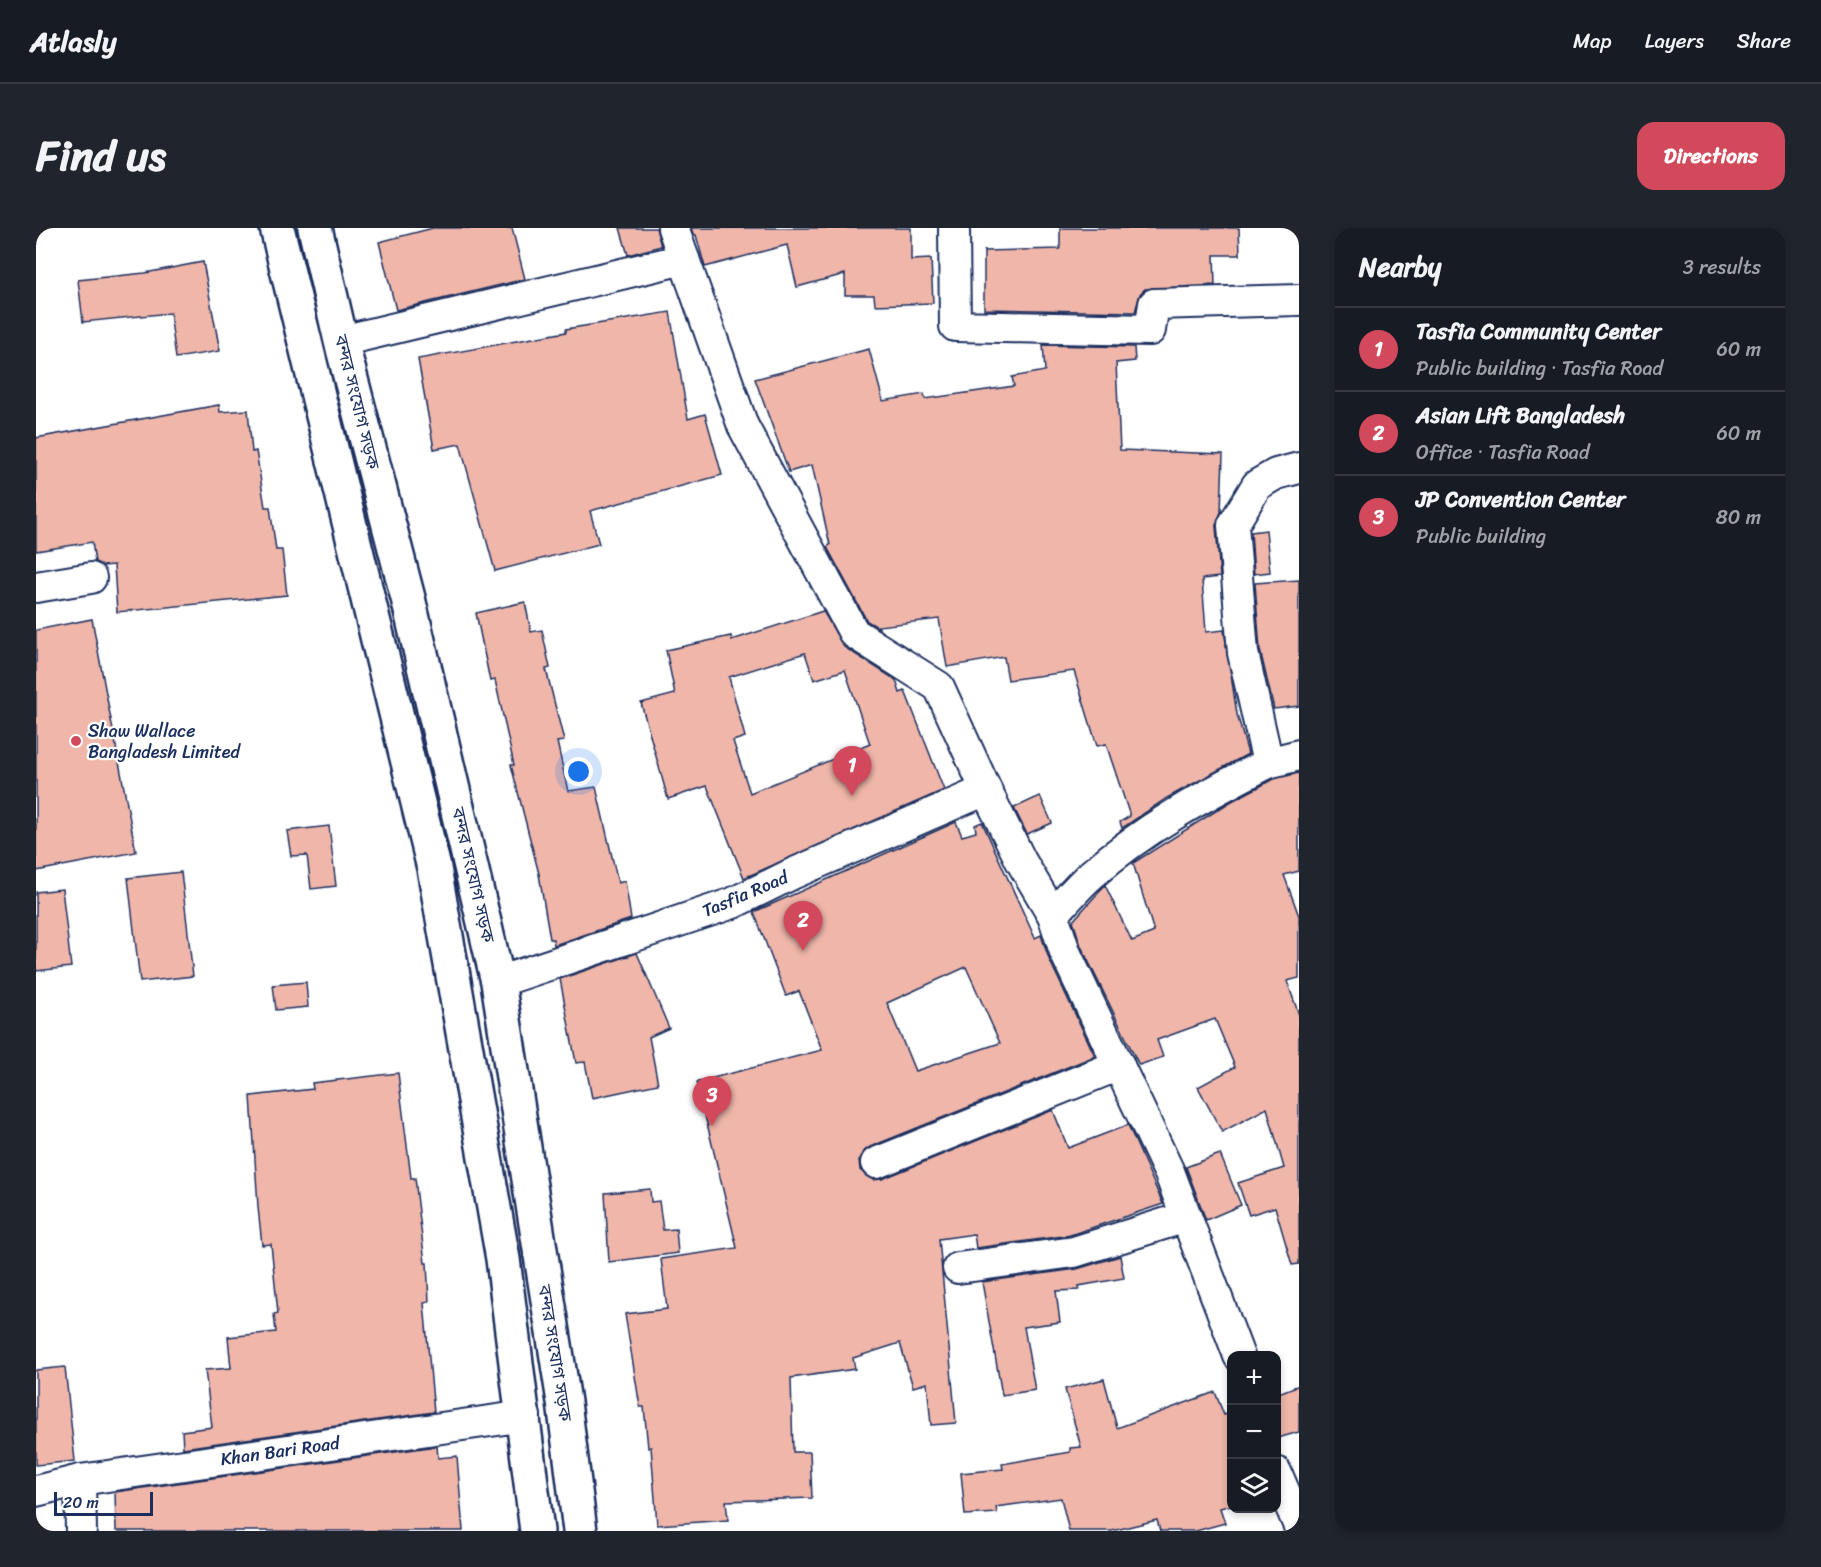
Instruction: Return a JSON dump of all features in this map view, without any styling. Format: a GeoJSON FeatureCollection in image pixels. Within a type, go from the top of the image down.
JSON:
{"type":"FeatureCollection","features":[{"type":"Feature","properties":{"kind":"highway","name":"বন্দর সংযোগ সড়ক"},"geometry":{"type":"LineString","coordinates":[[277,228],[434,868],[503,1259],[525,1416],[537,1531]]}},
{"type":"Feature","properties":{"kind":"highway","name":"বন্দর সংযোগ সড়ক"},"geometry":{"type":"LineString","coordinates":[[315,228],[341,341],[408,598],[498,982],[564,1402],[580,1531]]}},
{"type":"Feature","properties":{"kind":"street"},"geometry":{"type":"LineString","coordinates":[[673,228],[743,426],[854,633],[939,687],[1021,861],[1053,915],[1065,952],[1170,1174],[1237,1351]]}},
{"type":"Feature","properties":{"kind":"street"},"geometry":{"type":"LineString","coordinates":[[954,228],[955,326],[1150,330],[1154,304],[1299,300]]}},
{"type":"Feature","properties":{"kind":"street"},"geometry":{"type":"LineString","coordinates":[[341,341],[684,259]]}},
{"type":"Feature","properties":{"kind":"street"},"geometry":{"type":"LineString","coordinates":[[1268,763],[1244,653],[1233,525],[1257,485],[1276,474],[1299,468]]}},
{"type":"Feature","properties":{"kind":"street"},"geometry":{"type":"LineString","coordinates":[[36,587],[91,578]]}},
{"type":"Feature","properties":{"kind":"street"},"geometry":{"type":"LineString","coordinates":[[1053,915],[1091,874],[1143,836],[1225,785],[1268,763],[1299,755]]}},
{"type":"Feature","properties":{"kind":"street","name":"Tasfia Road"},"geometry":{"type":"LineString","coordinates":[[498,982],[733,903],[792,874],[986,790]]}},
{"type":"Feature","properties":{"kind":"street"},"geometry":{"type":"LineString","coordinates":[[876,1163],[1119,1065]]}},
{"type":"Feature","properties":{"kind":"street"},"geometry":{"type":"LineString","coordinates":[[958,1268],[1074,1252],[1186,1217]]}},
{"type":"Feature","properties":{"kind":"street","name":"Khan Bari Road"},"geometry":{"type":"LineString","coordinates":[[36,1491],[80,1480],[525,1416]]}},
{"type":"Feature","properties":{"kind":"street"},"geometry":{"type":"LineString","coordinates":[[80,1480],[81,1531]]}},
{"type":"Feature","properties":{"kind":"street"},"geometry":{"type":"LineString","coordinates":[[1281,1485],[1299,1526]]}},
{"type":"Feature","properties":{"kind":"building"},"geometry":{"type":"Polygon","coordinates":[[[433,228],[512,228],[525,279],[396,310],[379,242],[433,228]]]}},
{"type":"Feature","properties":{"kind":"building"},"geometry":{"type":"Polygon","coordinates":[[[620,228],[656,228],[661,246],[628,255],[620,228]]]}},
{"type":"Feature","properties":{"kind":"building"},"geometry":{"type":"Polygon","coordinates":[[[691,228],[911,228],[911,260],[931,259],[933,303],[875,305],[874,295],[845,295],[845,274],[797,287],[787,245],[705,267],[696,235],[694,236],[691,228]]]}},
{"type":"Feature","properties":{"kind":"building"},"geometry":{"type":"Polygon","coordinates":[[[1060,228],[1239,228],[1240,255],[1214,255],[1215,285],[1145,289],[1140,294],[1135,312],[984,309],[984,251],[1060,249],[1060,228]]]}},
{"type":"Feature","properties":{"kind":"building"},"geometry":{"type":"Polygon","coordinates":[[[203,262],[220,351],[176,358],[170,313],[83,322],[78,280],[145,273],[203,262]]]}},
{"type":"Feature","properties":{"kind":"building"},"geometry":{"type":"Polygon","coordinates":[[[670,312],[688,419],[705,414],[722,475],[590,511],[599,544],[495,571],[460,444],[434,449],[418,359],[566,332],[566,329],[670,312]]]}},
{"type":"Feature","properties":{"kind":"building"},"geometry":{"type":"Polygon","coordinates":[[[1043,345],[1134,347],[1135,361],[1116,363],[1120,450],[1223,454],[1221,512],[1216,526],[1220,577],[1202,579],[1206,632],[1224,630],[1237,714],[1248,754],[1167,798],[1122,828],[1120,822],[1130,816],[1106,744],[1097,746],[1074,671],[1008,680],[1004,657],[947,667],[939,619],[878,626],[879,628],[867,621],[827,547],[830,545],[812,465],[789,472],[755,379],[869,349],[883,401],[924,394],[925,399],[1014,386],[1012,377],[1045,371],[1043,345]]]}},
{"type":"Feature","properties":{"kind":"building"},"geometry":{"type":"Polygon","coordinates":[[[219,405],[220,412],[248,410],[252,452],[256,451],[265,507],[270,507],[276,550],[282,550],[287,595],[117,612],[114,565],[103,566],[95,562],[92,542],[36,551],[36,438],[219,405]]]}},
{"type":"Feature","properties":{"kind":"building"},"geometry":{"type":"Polygon","coordinates":[[[1266,530],[1270,572],[1254,574],[1251,532],[1266,530]]]}},
{"type":"Feature","properties":{"kind":"building"},"geometry":{"type":"Polygon","coordinates":[[[1299,580],[1299,706],[1274,709],[1260,650],[1255,583],[1299,580]]]}},
{"type":"Feature","properties":{"kind":"building"},"geometry":{"type":"Polygon","coordinates":[[[525,602],[531,632],[542,630],[550,668],[546,669],[564,741],[557,742],[568,791],[596,787],[618,883],[625,881],[631,919],[554,945],[553,939],[550,939],[539,874],[511,765],[514,765],[495,680],[490,681],[476,613],[525,602]]]}},
{"type":"Feature","properties":{"kind":"building"},"geometry":{"type":"Polygon","coordinates":[[[823,611],[844,647],[896,680],[900,693],[905,691],[944,790],[744,878],[707,786],[668,799],[641,703],[675,694],[666,650],[731,636],[732,640],[823,611]],[[805,653],[729,677],[745,737],[733,741],[750,793],[870,744],[845,670],[814,680],[805,653]]]}},
{"type":"Feature","properties":{"kind":"building","name":"Shaw Wallace Bangladesh Limited"},"geometry":{"type":"Polygon","coordinates":[[[92,619],[136,852],[36,871],[36,630],[92,619]]]}},
{"type":"Feature","properties":{"kind":"building"},"geometry":{"type":"Polygon","coordinates":[[[1299,773],[1299,871],[1284,875],[1299,916],[1299,978],[1287,981],[1299,1015],[1299,1264],[1292,1265],[1275,1207],[1249,1215],[1238,1183],[1284,1168],[1267,1108],[1222,1132],[1198,1087],[1235,1067],[1215,1019],[1157,1040],[1163,1057],[1139,1065],[1081,946],[1073,921],[1105,885],[1132,941],[1154,932],[1133,863],[1230,802],[1274,779],[1299,773]]]}},
{"type":"Feature","properties":{"kind":"building"},"geometry":{"type":"Polygon","coordinates":[[[1040,796],[1052,823],[1027,834],[1014,808],[1040,796]]]}},
{"type":"Feature","properties":{"kind":"building"},"geometry":{"type":"Polygon","coordinates":[[[956,822],[962,836],[976,832],[975,825],[982,822],[1035,938],[1041,935],[1049,959],[1095,1056],[870,1147],[863,1152],[859,1160],[860,1170],[873,1180],[882,1179],[1053,1110],[1068,1148],[1128,1125],[1163,1204],[1070,1235],[976,1248],[974,1234],[939,1239],[956,1423],[931,1425],[927,1383],[913,1387],[900,1343],[853,1358],[855,1369],[791,1378],[793,1452],[810,1452],[812,1498],[726,1501],[728,1520],[657,1525],[651,1447],[648,1448],[644,1407],[640,1407],[625,1314],[667,1309],[661,1259],[737,1248],[697,1082],[822,1050],[799,991],[786,996],[754,912],[956,822]],[[966,967],[887,1003],[915,1071],[1000,1043],[966,967]]]}},
{"type":"Feature","properties":{"kind":"building"},"geometry":{"type":"Polygon","coordinates":[[[329,826],[336,886],[311,889],[307,855],[291,856],[287,831],[329,826]]]}},
{"type":"Feature","properties":{"kind":"building"},"geometry":{"type":"Polygon","coordinates":[[[181,872],[193,976],[140,982],[128,878],[181,872]]]}},
{"type":"Feature","properties":{"kind":"building"},"geometry":{"type":"Polygon","coordinates":[[[62,889],[71,967],[36,971],[36,892],[62,889]]]}},
{"type":"Feature","properties":{"kind":"building"},"geometry":{"type":"Polygon","coordinates":[[[637,953],[669,1028],[649,1037],[658,1084],[592,1098],[585,1062],[576,1063],[560,979],[637,953]]]}},
{"type":"Feature","properties":{"kind":"building"},"geometry":{"type":"Polygon","coordinates":[[[306,982],[308,1007],[276,1010],[273,985],[306,982]]]}},
{"type":"Feature","properties":{"kind":"building"},"geometry":{"type":"Polygon","coordinates":[[[398,1073],[411,1178],[415,1178],[425,1263],[427,1263],[429,1302],[424,1303],[434,1412],[183,1448],[182,1431],[212,1427],[205,1370],[231,1368],[228,1337],[276,1332],[274,1314],[278,1313],[271,1244],[262,1245],[251,1096],[313,1089],[312,1083],[398,1073]]]}},
{"type":"Feature","properties":{"kind":"building"},"geometry":{"type":"Polygon","coordinates":[[[1220,1154],[1241,1205],[1206,1220],[1186,1167],[1220,1154]]]}},
{"type":"Feature","properties":{"kind":"building"},"geometry":{"type":"Polygon","coordinates":[[[650,1189],[651,1202],[659,1201],[663,1230],[676,1229],[678,1253],[609,1262],[605,1193],[650,1189]]]}},
{"type":"Feature","properties":{"kind":"building"},"geometry":{"type":"Polygon","coordinates":[[[1120,1256],[1124,1278],[1079,1286],[1079,1290],[1056,1291],[1060,1322],[1024,1327],[1035,1390],[1002,1395],[982,1282],[1077,1269],[1120,1256]]]}},
{"type":"Feature","properties":{"kind":"building"},"geometry":{"type":"Polygon","coordinates":[[[65,1367],[75,1461],[36,1465],[36,1370],[65,1367]]]}},
{"type":"Feature","properties":{"kind":"building"},"geometry":{"type":"Polygon","coordinates":[[[1104,1379],[1117,1428],[1215,1392],[1224,1415],[1227,1414],[1227,1506],[1220,1508],[1225,1523],[1196,1531],[1160,1531],[1157,1520],[1112,1531],[1069,1531],[1061,1498],[996,1507],[997,1513],[965,1515],[961,1473],[1003,1469],[1002,1464],[1070,1452],[1070,1448],[1081,1447],[1065,1389],[1104,1379]]]}},
{"type":"Feature","properties":{"kind":"building"},"geometry":{"type":"Polygon","coordinates":[[[1299,1385],[1299,1432],[1281,1437],[1281,1405],[1281,1392],[1299,1385]]]}},
{"type":"Feature","properties":{"kind":"building"},"geometry":{"type":"Polygon","coordinates":[[[437,1446],[438,1458],[457,1456],[463,1531],[116,1531],[115,1492],[437,1446]]]}},
{"type":"Feature","properties":{"kind":"place","name":"Shaw Wallace Bangladesh Limited"},"geometry":{"type":"Point","coordinates":[76,741]}},
{"type":"Feature","properties":{"kind":"place","name":"Tasfia Community Center"},"geometry":{"type":"Point","coordinates":[852,796]}},
{"type":"Feature","properties":{"kind":"place","name":"Asian Lift Bangladesh"},"geometry":{"type":"Point","coordinates":[803,951]}},
{"type":"Feature","properties":{"kind":"place","name":"JP Convention Center"},"geometry":{"type":"Point","coordinates":[712,1126]}}]}
